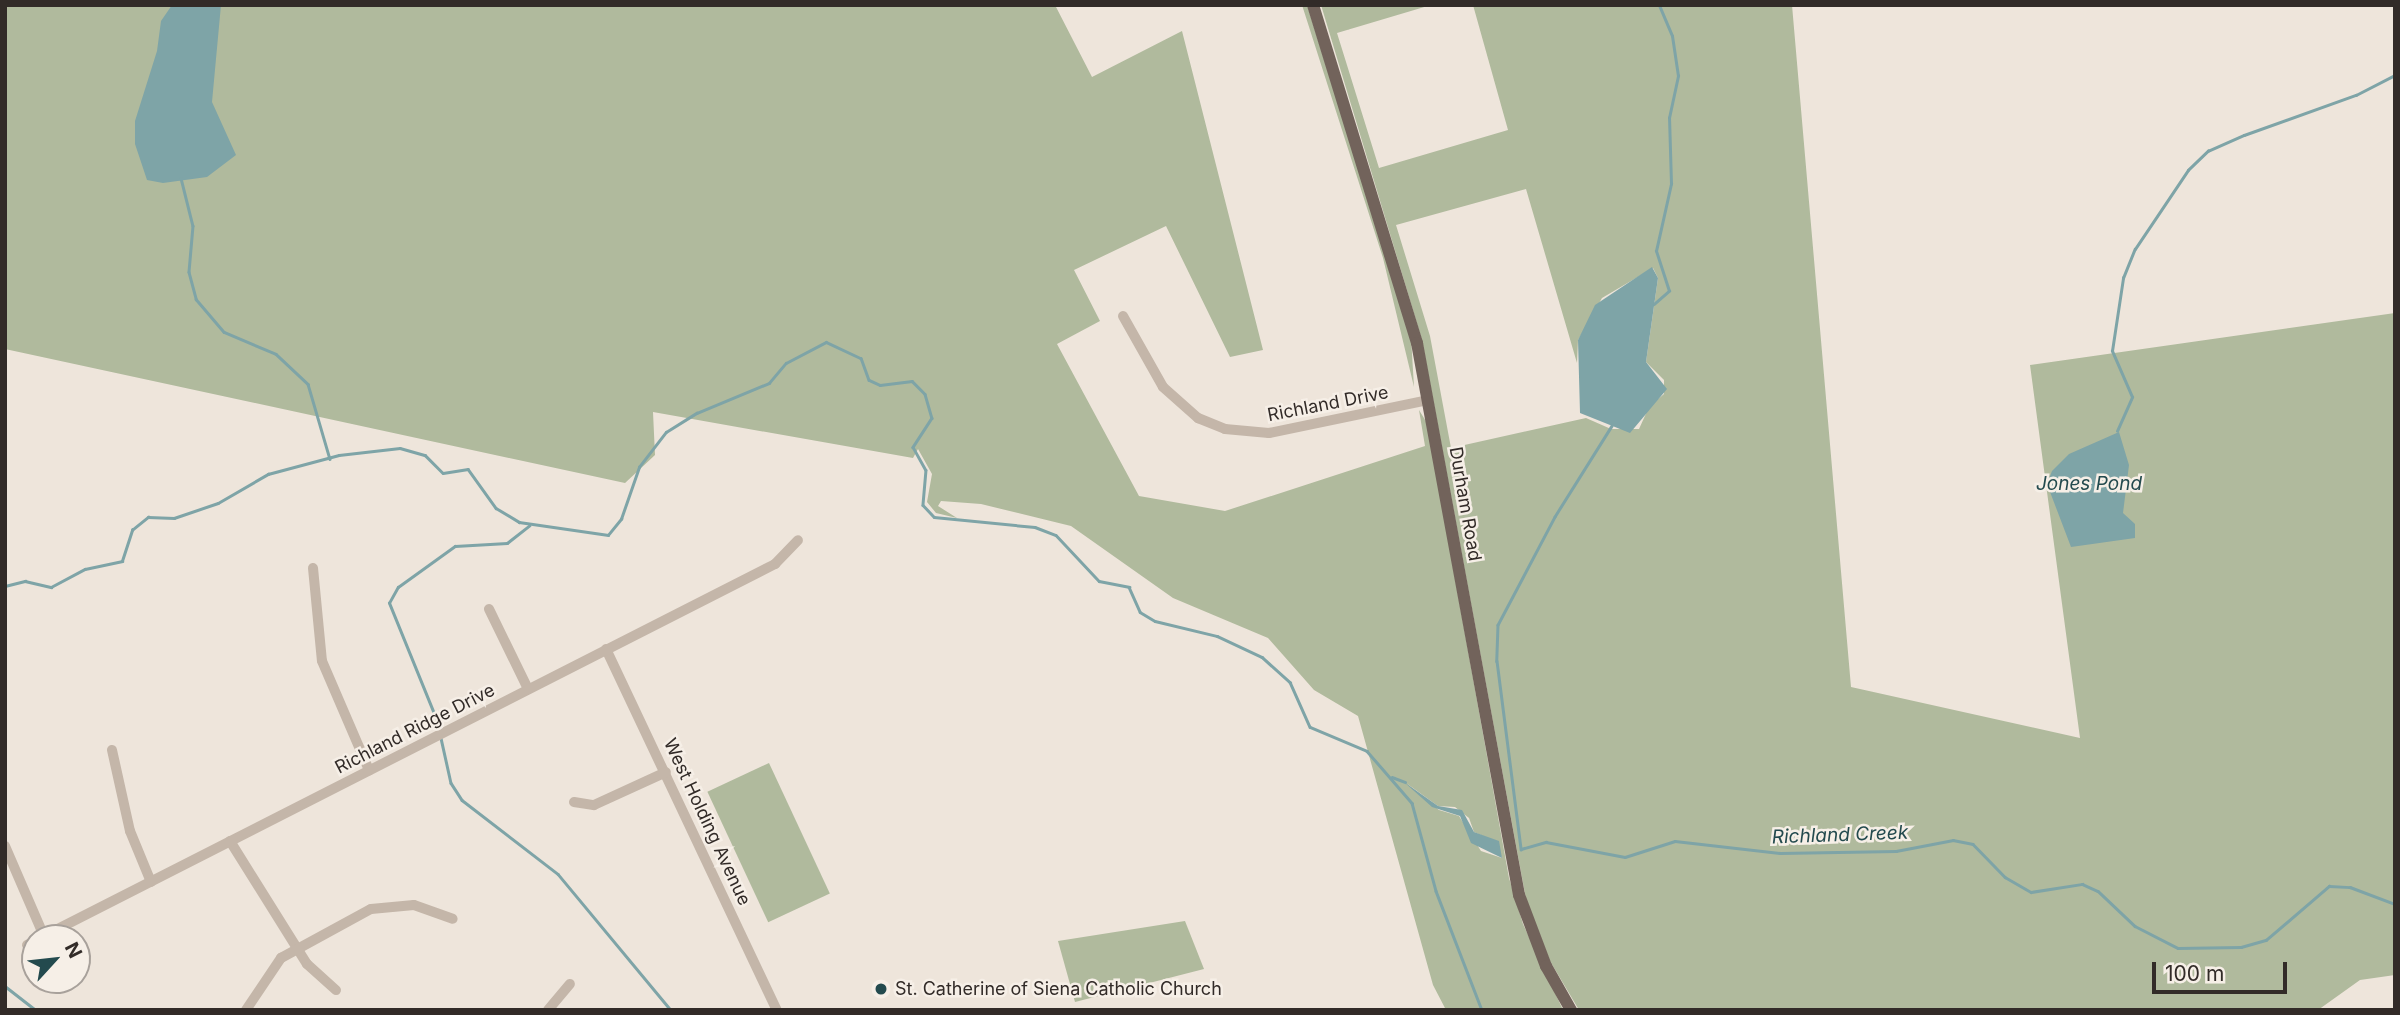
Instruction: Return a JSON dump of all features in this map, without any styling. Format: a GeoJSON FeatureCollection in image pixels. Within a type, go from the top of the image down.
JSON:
{"type":"FeatureCollection","features":[{"type":"Feature","properties":{"kind":"main road","name":"Durham Road"},"geometry":{"type":"LineString","coordinates":[[1313,5],[1406,299],[1428,400],[1508,853],[1531,930],[1571,1010]]}},
{"type":"Feature","properties":{"kind":"street","name":"Richland Drive"},"geometry":{"type":"LineString","coordinates":[[1123,316],[1163,387],[1179,405],[1225,429],[1269,433],[1428,400]]}},
{"type":"Feature","properties":{"kind":"street","name":"Richland Ridge Drive"},"geometry":{"type":"LineString","coordinates":[[68,924],[775,564],[797,540]]}},
{"type":"Feature","properties":{"kind":"street"},"geometry":{"type":"LineString","coordinates":[[313,568],[322,661],[369,770]]}},
{"type":"Feature","properties":{"kind":"street"},"geometry":{"type":"LineString","coordinates":[[489,609],[528,689]]}},
{"type":"Feature","properties":{"kind":"street","name":"West Holding Avenue"},"geometry":{"type":"LineString","coordinates":[[606,649],[777,1010]]}},
{"type":"Feature","properties":{"kind":"street"},"geometry":{"type":"LineString","coordinates":[[112,750],[130,831],[151,882]]}},
{"type":"Feature","properties":{"kind":"street"},"geometry":{"type":"LineString","coordinates":[[574,802],[594,805],[666,772]]}},
{"type":"Feature","properties":{"kind":"street"},"geometry":{"type":"LineString","coordinates":[[230,841],[320,979],[336,990]]}},
{"type":"Feature","properties":{"kind":"street"},"geometry":{"type":"LineString","coordinates":[[5,846],[31,924]]}},
{"type":"Feature","properties":{"kind":"street"},"geometry":{"type":"LineString","coordinates":[[246,1010],[266,974],[297,946],[392,903],[453,919]]}},
{"type":"Feature","properties":{"kind":"street"},"geometry":{"type":"LineString","coordinates":[[548,1010],[570,984]]}},
{"type":"Feature","properties":{"kind":"green space"},"geometry":{"type":"Polygon","coordinates":[[[5,5],[1055,5],[1092,77],[1182,31],[1263,350],[1230,357],[1166,226],[1074,270],[1100,321],[1057,344],[1139,496],[1225,511],[1425,446],[1419,410],[1427,423],[1509,878],[1523,924],[1563,1010],[1446,1010],[1433,985],[1358,716],[1314,690],[1268,638],[1173,598],[1071,526],[981,504],[941,501],[938,506],[957,518],[936,513],[927,502],[932,474],[918,449],[913,458],[653,412],[655,455],[625,483],[5,349],[5,5]],[[1406,783],[1439,810],[1459,816],[1481,851],[1502,858],[1495,841],[1474,832],[1469,818],[1455,807],[1438,806],[1406,783]]]}},
{"type":"Feature","properties":{"kind":"green space"},"geometry":{"type":"Polygon","coordinates":[[[1302,5],[1307,5],[1411,337],[1414,387],[1383,258],[1302,5]]]}},
{"type":"Feature","properties":{"kind":"green space"},"geometry":{"type":"Polygon","coordinates":[[[1321,5],[1431,5],[1337,33],[1379,168],[1508,130],[1473,5],[1792,5],[1851,687],[2080,738],[2030,365],[2395,313],[2395,975],[2360,980],[2318,1010],[1579,1010],[1550,961],[1526,899],[1422,340],[1321,5]],[[1526,189],[1396,225],[1430,336],[1451,448],[1586,418],[1611,429],[1639,429],[1649,407],[1664,394],[1664,380],[1646,362],[1658,278],[1653,268],[1602,298],[1578,340],[1577,363],[1526,189]]]}},
{"type":"Feature","properties":{"kind":"green space"},"geometry":{"type":"Polygon","coordinates":[[[769,763],[830,894],[768,922],[707,792],[769,763]]]}},
{"type":"Feature","properties":{"kind":"green space"},"geometry":{"type":"Polygon","coordinates":[[[1185,921],[1204,969],[1075,1002],[1058,941],[1185,921]]]}},
{"type":"Feature","properties":{"kind":"water"},"geometry":{"type":"Polygon","coordinates":[[[172,5],[221,5],[212,102],[236,155],[207,177],[163,183],[147,180],[135,144],[135,121],[157,51],[161,21],[172,5]]]}},
{"type":"Feature","properties":{"kind":"water"},"geometry":{"type":"Polygon","coordinates":[[[1652,267],[1658,278],[1646,362],[1667,389],[1630,433],[1580,413],[1578,340],[1595,305],[1652,267]]]}},
{"type":"Feature","properties":{"kind":"water","name":"Jones Pond"},"geometry":{"type":"Polygon","coordinates":[[[2119,432],[2129,465],[2123,513],[2135,524],[2135,538],[2071,547],[2047,484],[2052,471],[2069,454],[2119,432]]]}},
{"type":"Feature","properties":{"kind":"water"},"geometry":{"type":"Polygon","coordinates":[[[1404,782],[1438,806],[1462,810],[1474,832],[1499,841],[1502,858],[1471,843],[1460,816],[1432,807],[1404,782]]]}},
{"type":"Feature","properties":{"kind":"waterway"},"geometry":{"type":"LineString","coordinates":[[1654,304],[1669,291],[1656,251],[1671,184],[1669,118],[1678,76],[1672,36],[1659,5]]}},
{"type":"Feature","properties":{"kind":"waterway"},"geometry":{"type":"LineString","coordinates":[[2117,431],[2132,397],[2112,351],[2123,278],[2135,249],[2188,170],[2208,151],[2244,135],[2356,95],[2395,75]]}},
{"type":"Feature","properties":{"kind":"waterway"},"geometry":{"type":"LineString","coordinates":[[181,178],[193,226],[189,272],[196,299],[224,332],[276,354],[308,384],[330,459]]}},
{"type":"Feature","properties":{"kind":"waterway","name":"Richland Creek"},"geometry":{"type":"LineString","coordinates":[[5,586],[25,581],[51,587],[85,569],[122,561],[132,530],[148,517],[174,518],[218,503],[268,474],[339,455],[400,448],[425,455],[443,473],[468,469],[496,508],[519,522],[608,535],[621,519],[639,467],[666,432],[697,413],[769,383],[786,363],[826,342],[861,358],[869,380],[880,385],[912,381],[925,394],[932,418],[913,447],[926,470],[923,505],[934,517],[1035,527],[1056,535],[1099,581],[1129,587],[1140,612],[1155,621],[1217,636],[1262,657],[1290,682],[1310,727],[1367,751],[1412,803],[1436,891],[1482,1010]]}},
{"type":"Feature","properties":{"kind":"waterway","name":"Richland Creek"},"geometry":{"type":"LineString","coordinates":[[1612,426],[1555,517],[1498,625],[1497,661],[1521,849],[1546,842],[1625,857],[1675,841],[1780,853],[1896,851],[1953,840],[1973,844],[2005,877],[2031,892],[2082,884],[2098,891],[2135,926],[2178,948],[2241,947],[2266,940],[2329,886],[2350,887],[2395,904]]}},
{"type":"Feature","properties":{"kind":"waterway"},"geometry":{"type":"LineString","coordinates":[[441,731],[389,603],[398,587],[455,546],[507,543],[529,526]]}},
{"type":"Feature","properties":{"kind":"waterway"},"geometry":{"type":"LineString","coordinates":[[441,738],[451,783],[462,800],[558,874],[671,1010]]}},
{"type":"Feature","properties":{"kind":"waterway","name":"Richland Creek"},"geometry":{"type":"LineString","coordinates":[[1392,777],[1405,782]]}},
{"type":"Feature","properties":{"kind":"waterway"},"geometry":{"type":"LineString","coordinates":[[5,986],[36,1010]]}},
{"type":"Feature","properties":{"kind":"place","name":"St. Catherine of Siena Catholic Church"},"geometry":{"type":"Point","coordinates":[881,989]}}]}
